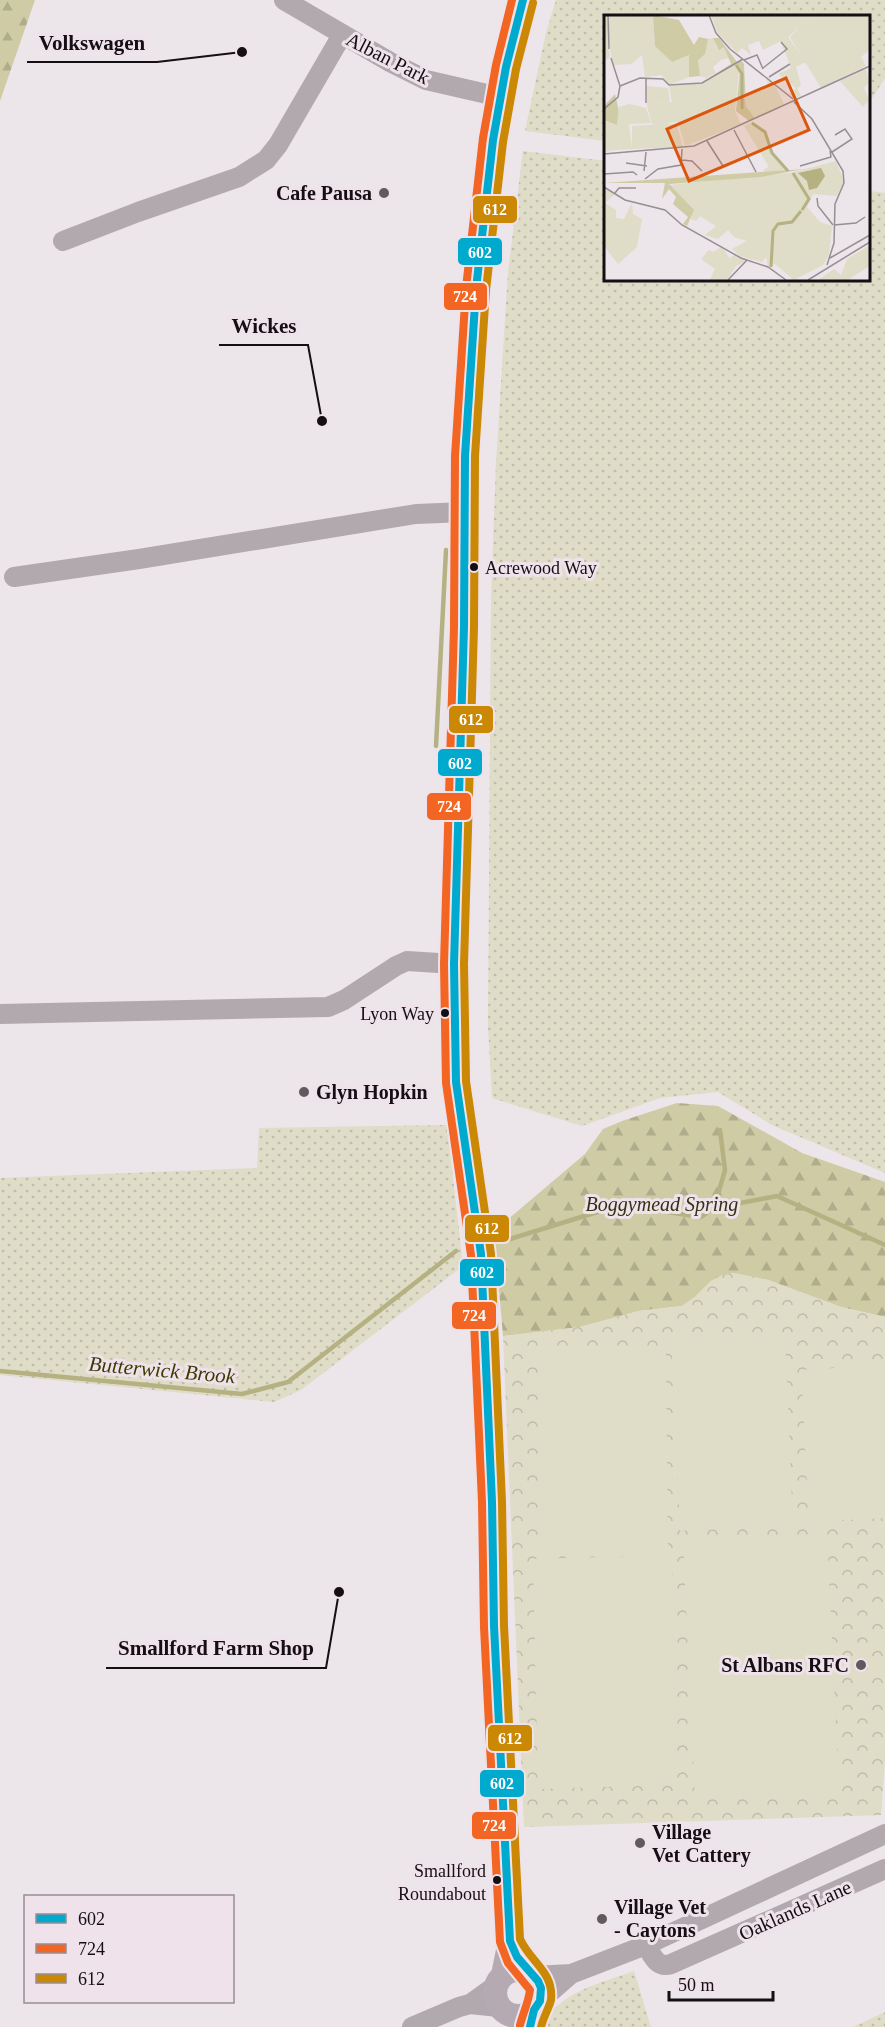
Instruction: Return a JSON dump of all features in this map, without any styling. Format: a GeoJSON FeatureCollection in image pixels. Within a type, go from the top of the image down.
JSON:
{"type":"FeatureCollection","features":[{"type":"Feature","properties":{"kind":"main road"},"geometry":{"type":"LineString","coordinates":[[502,2002],[510,1941],[494,1626],[492,1502],[481,1254],[456,1082],[454,964],[464,627],[465,456],[476,289],[487,180],[500,97],[523,0]]}},
{"type":"Feature","properties":{"kind":"main road"},"geometry":{"type":"LineString","coordinates":[[502,2002],[520,2017],[535,2013],[541,1988],[518,1957],[510,1941]]}},
{"type":"Feature","properties":{"kind":"main road"},"geometry":{"type":"LineString","coordinates":[[502,2002],[516,1970],[532,1975]]}},
{"type":"Feature","properties":{"kind":"street","name":"Alban Park"},"geometry":{"type":"LineString","coordinates":[[284,0],[342,35],[426,80],[500,97]]}},
{"type":"Feature","properties":{"kind":"street"},"geometry":{"type":"LineString","coordinates":[[63,241],[239,177],[266,160],[278,145],[342,35]]}},
{"type":"Feature","properties":{"kind":"street"},"geometry":{"type":"LineString","coordinates":[[14,577],[416,514],[465,512]]}},
{"type":"Feature","properties":{"kind":"street"},"geometry":{"type":"LineString","coordinates":[[0,1014],[328,1006],[344,1000],[407,961],[454,964]]}},
{"type":"Feature","properties":{"kind":"street","name":"Oaklands Lane"},"geometry":{"type":"LineString","coordinates":[[532,1975],[571,1974],[646,1945],[885,1834]]}},
{"type":"Feature","properties":{"kind":"street","name":"Oaklands Lane"},"geometry":{"type":"LineString","coordinates":[[646,1945],[654,1959],[666,1966],[885,1869]]}},
{"type":"Feature","properties":{"kind":"street","name":"Oaklands Lane"},"geometry":{"type":"LineString","coordinates":[[535,2013],[571,1974]]}},
{"type":"Feature","properties":{"kind":"street"},"geometry":{"type":"LineString","coordinates":[[412,2027],[459,2007],[502,2002]]}},
{"type":"Feature","properties":{"kind":"green space"},"geometry":{"type":"Polygon","coordinates":[[[0,0],[35,0],[0,101],[0,0]]]}},
{"type":"Feature","properties":{"kind":"green space"},"geometry":{"type":"Polygon","coordinates":[[[556,0],[885,0],[885,78],[870,101],[870,15],[604,15],[604,141],[525,131],[546,33],[556,0]]]}},
{"type":"Feature","properties":{"kind":"green space"},"geometry":{"type":"Polygon","coordinates":[[[523,151],[604,161],[604,280],[870,280],[870,191],[885,193],[885,1173],[772,1125],[718,1092],[660,1098],[582,1126],[492,1098],[488,1025],[491,597],[496,463],[508,272],[523,151]]]}},
{"type":"Feature","properties":{"kind":"green space","name":"Boggymead Spring"},"geometry":{"type":"Polygon","coordinates":[[[677,1103],[718,1106],[802,1153],[885,1182],[885,1317],[841,1307],[768,1280],[733,1273],[711,1281],[682,1306],[639,1311],[580,1327],[503,1336],[494,1231],[585,1154],[603,1129],[677,1103]]]}},
{"type":"Feature","properties":{"kind":"green space"},"geometry":{"type":"Polygon","coordinates":[[[447,1125],[463,1266],[301,1390],[274,1402],[0,1375],[0,1178],[257,1168],[259,1128],[447,1125]]]}},
{"type":"Feature","properties":{"kind":"green space"},"geometry":{"type":"Polygon","coordinates":[[[733,1273],[768,1280],[841,1307],[885,1317],[885,1762],[881,1815],[524,1827],[503,1336],[580,1327],[639,1311],[682,1306],[711,1281],[722,1275],[733,1273]]]}},
{"type":"Feature","properties":{"kind":"green space"},"geometry":{"type":"Polygon","coordinates":[[[785,1334],[793,1526],[680,1531],[671,1339],[785,1334]]]}},
{"type":"Feature","properties":{"kind":"green space"},"geometry":{"type":"Polygon","coordinates":[[[666,1349],[668,1551],[542,1552],[540,1350],[666,1349]]]}},
{"type":"Feature","properties":{"kind":"green space"},"geometry":{"type":"Polygon","coordinates":[[[885,1365],[885,1518],[809,1522],[801,1370],[885,1365]]]}},
{"type":"Feature","properties":{"kind":"green space"},"geometry":{"type":"Polygon","coordinates":[[[827,1534],[839,1792],[695,1799],[683,1540],[827,1534]]]}},
{"type":"Feature","properties":{"kind":"green space"},"geometry":{"type":"Polygon","coordinates":[[[672,1555],[677,1785],[538,1789],[533,1559],[672,1555]]]}},
{"type":"Feature","properties":{"kind":"green space"},"geometry":{"type":"Polygon","coordinates":[[[634,1971],[651,2027],[543,2027],[549,2015],[569,1997],[581,1990],[634,1971]]]}},
{"type":"Feature","properties":{"kind":"green space"},"geometry":{"type":"Polygon","coordinates":[[[885,2012],[885,2027],[853,2027],[885,2012]]]}},
{"type":"Feature","properties":{"kind":"waterway"},"geometry":{"type":"LineString","coordinates":[[436,746],[446,550]]}},
{"type":"Feature","properties":{"kind":"waterway","name":"Butterwick Brook"},"geometry":{"type":"LineString","coordinates":[[510,1239],[620,1205],[701,1217],[714,1208],[725,1170],[720,1130]]}},
{"type":"Feature","properties":{"kind":"waterway","name":"Butterwick Brook"},"geometry":{"type":"LineString","coordinates":[[714,1208],[777,1196],[885,1245]]}},
{"type":"Feature","properties":{"kind":"waterway","name":"Butterwick Brook"},"geometry":{"type":"LineString","coordinates":[[0,1371],[242,1394],[288,1382],[456,1251]]}},
{"type":"Feature","properties":{"kind":"transit line","name":"724"},"geometry":{"type":"LineString","coordinates":[[512,0],[496,65],[483,138],[466,288],[455,456],[454,627],[444,964],[446,1083],[471,1255],[482,1502],[484,1627],[500,1942],[508,1963],[530,1990],[520,2025]]}},
{"type":"Feature","properties":{"kind":"transit line","name":"602"},"geometry":{"type":"LineString","coordinates":[[523,0],[506,67],[493,140],[476,289],[465,456],[464,627],[454,964],[456,1082],[481,1254],[492,1502],[494,1626],[510,1941],[517,1957],[538,1981],[541,1988],[540,2001],[534,2010],[530,2027]]}},
{"type":"Feature","properties":{"kind":"transit line","name":"612"},"geometry":{"type":"LineString","coordinates":[[533,3],[516,69],[503,142],[486,290],[475,456],[474,627],[464,964],[466,1081],[491,1254],[502,1502],[504,1626],[520,1939],[545,1975],[551,1990],[551,2000],[541,2027]]}},
{"type":"Feature","properties":{"kind":"place","name":"Volkswagen"},"geometry":{"type":"Point","coordinates":[242,52]}},
{"type":"Feature","properties":{"kind":"place","name":"Cafe Pausa"},"geometry":{"type":"Point","coordinates":[384,193]}},
{"type":"Feature","properties":{"kind":"place","name":"Wickes"},"geometry":{"type":"Point","coordinates":[322,421]}},
{"type":"Feature","properties":{"kind":"place","name":"Acrewood Way"},"geometry":{"type":"Point","coordinates":[474,567]}},
{"type":"Feature","properties":{"kind":"place","name":"Lyon Way"},"geometry":{"type":"Point","coordinates":[445,1013]}},
{"type":"Feature","properties":{"kind":"place","name":"Glyn Hopkin"},"geometry":{"type":"Point","coordinates":[304,1092]}},
{"type":"Feature","properties":{"kind":"place","name":"Smallford Farm Shop"},"geometry":{"type":"Point","coordinates":[339,1592]}},
{"type":"Feature","properties":{"kind":"place","name":"St Albans RFC"},"geometry":{"type":"Point","coordinates":[861,1665]}},
{"type":"Feature","properties":{"kind":"place","name":"Village Vet Cattery"},"geometry":{"type":"Point","coordinates":[640,1843]}},
{"type":"Feature","properties":{"kind":"place","name":"Smallford Roundabout"},"geometry":{"type":"Point","coordinates":[497,1880]}},
{"type":"Feature","properties":{"kind":"place","name":"Village Vet - Caytons"},"geometry":{"type":"Point","coordinates":[602,1919]}}]}
